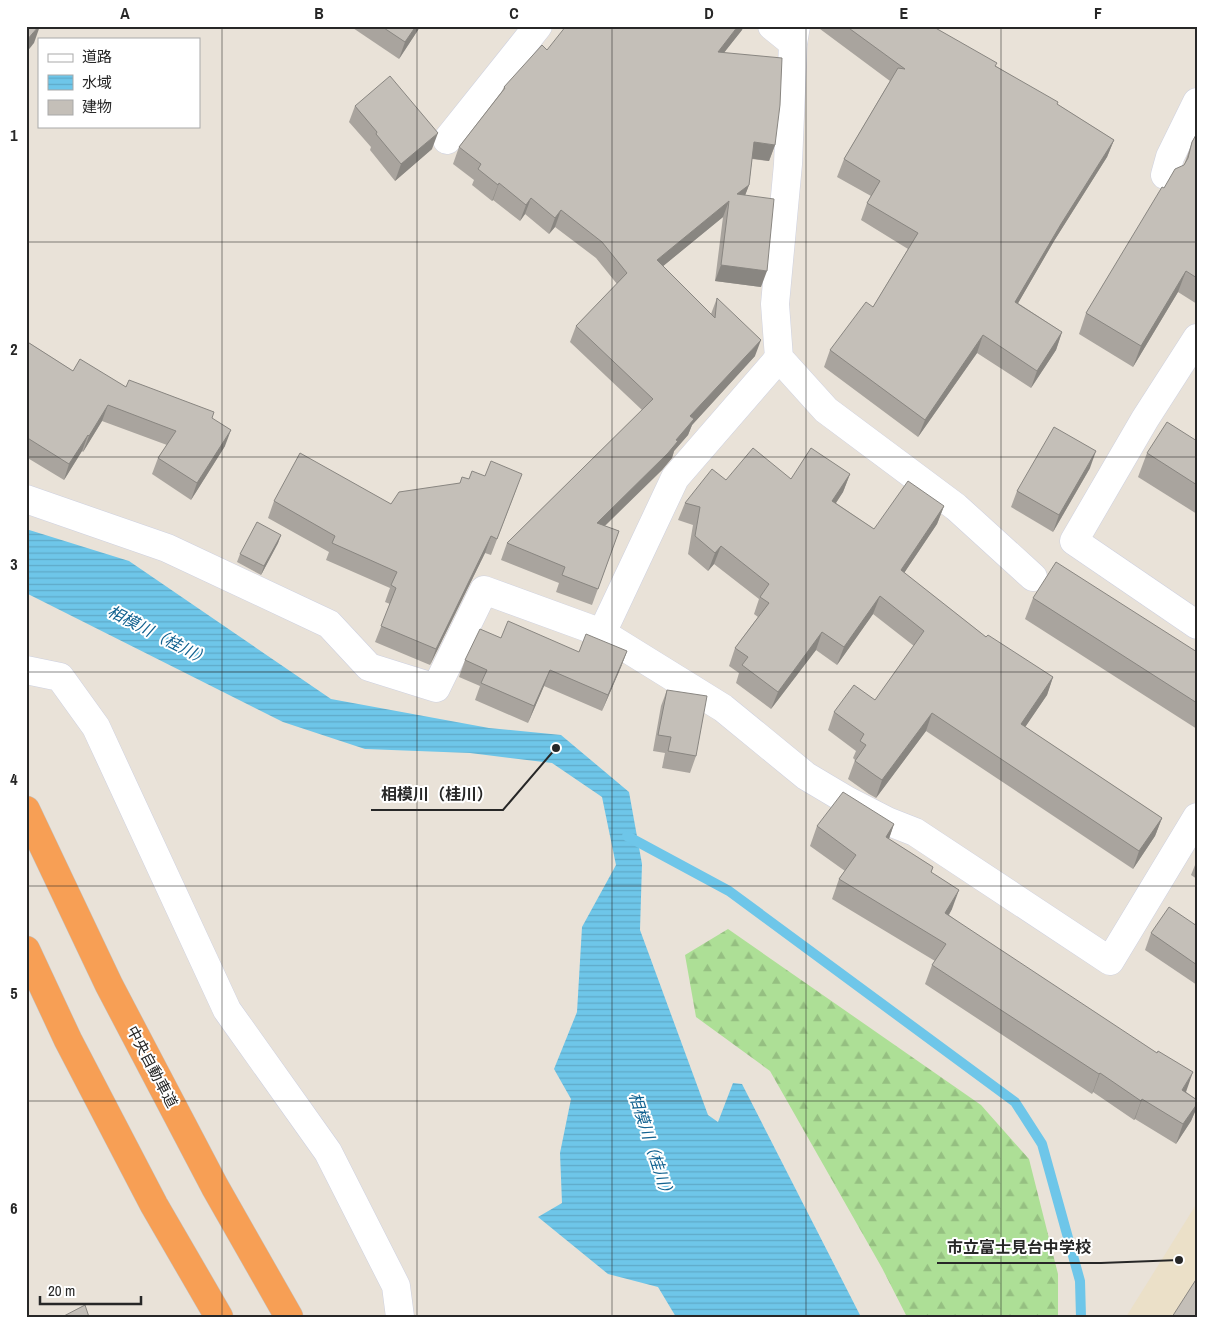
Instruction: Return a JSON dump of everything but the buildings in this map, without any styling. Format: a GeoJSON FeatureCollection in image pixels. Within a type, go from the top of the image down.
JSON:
{"type":"FeatureCollection","features":[{"type":"Feature","properties":{"kind":"highway","name":"中央自動車道"},"geometry":{"type":"LineString","coordinates":[[26,810],[109,985],[215,1187],[289,1317]]}},
{"type":"Feature","properties":{"kind":"highway"},"geometry":{"type":"LineString","coordinates":[[26,950],[68,1040],[150,1196],[219,1317]]}},
{"type":"Feature","properties":{"kind":"street"},"geometry":{"type":"LineString","coordinates":[[447,140],[538,26]]}},
{"type":"Feature","properties":{"kind":"street"},"geometry":{"type":"LineString","coordinates":[[772,26],[795,34],[788,164],[775,304],[779,358],[826,410],[956,507],[1034,577]]}},
{"type":"Feature","properties":{"kind":"street"},"geometry":{"type":"LineString","coordinates":[[1165,175],[1170,157],[1197,102]]}},
{"type":"Feature","properties":{"kind":"street"},"geometry":{"type":"LineString","coordinates":[[1197,338],[1145,419],[1074,541],[1197,625]]}},
{"type":"Feature","properties":{"kind":"street"},"geometry":{"type":"LineString","coordinates":[[602,633],[675,478],[779,358]]}},
{"type":"Feature","properties":{"kind":"street"},"geometry":{"type":"LineString","coordinates":[[26,499],[167,548],[329,624],[369,667],[436,688],[484,590],[602,633],[723,708],[806,776],[848,801],[887,821],[915,832],[1110,961],[1197,817]]}},
{"type":"Feature","properties":{"kind":"street"},"geometry":{"type":"LineString","coordinates":[[26,670],[60,677],[96,727],[227,1010],[328,1152],[396,1286],[400,1317]]}},
{"type":"Feature","properties":{"kind":"shaded area"},"geometry":{"type":"Polygon","coordinates":[[[1197,1203],[1197,1317],[1126,1317],[1197,1203]]]}},
{"type":"Feature","properties":{"kind":"green space"},"geometry":{"type":"Polygon","coordinates":[[[728,929],[981,1105],[1029,1159],[1058,1274],[1058,1317],[907,1317],[882,1268],[770,1071],[696,1017],[685,955],[728,929]]]}},
{"type":"Feature","properties":{"kind":"water"},"geometry":{"type":"Polygon","coordinates":[[[26,529],[129,561],[331,699],[489,728],[561,735],[629,792],[642,864],[640,930],[708,1115],[718,1122],[733,1083],[742,1084],[861,1317],[676,1317],[658,1287],[608,1274],[538,1217],[562,1203],[560,1153],[571,1099],[554,1069],[577,1012],[582,927],[616,865],[602,797],[552,763],[470,753],[365,749],[283,722],[26,593],[26,529]]]}},
{"type":"Feature","properties":{"kind":"waterway"},"geometry":{"type":"LineString","coordinates":[[627,836],[729,891],[1015,1102],[1042,1144],[1080,1281],[1081,1317]]}},
{"type":"Feature","properties":{"kind":"place","name":"相模川（桂川）"},"geometry":{"type":"Point","coordinates":[556,748]}},
{"type":"Feature","properties":{"kind":"place","name":"市立富士見台中学校"},"geometry":{"type":"Point","coordinates":[1179,1260]}}]}
